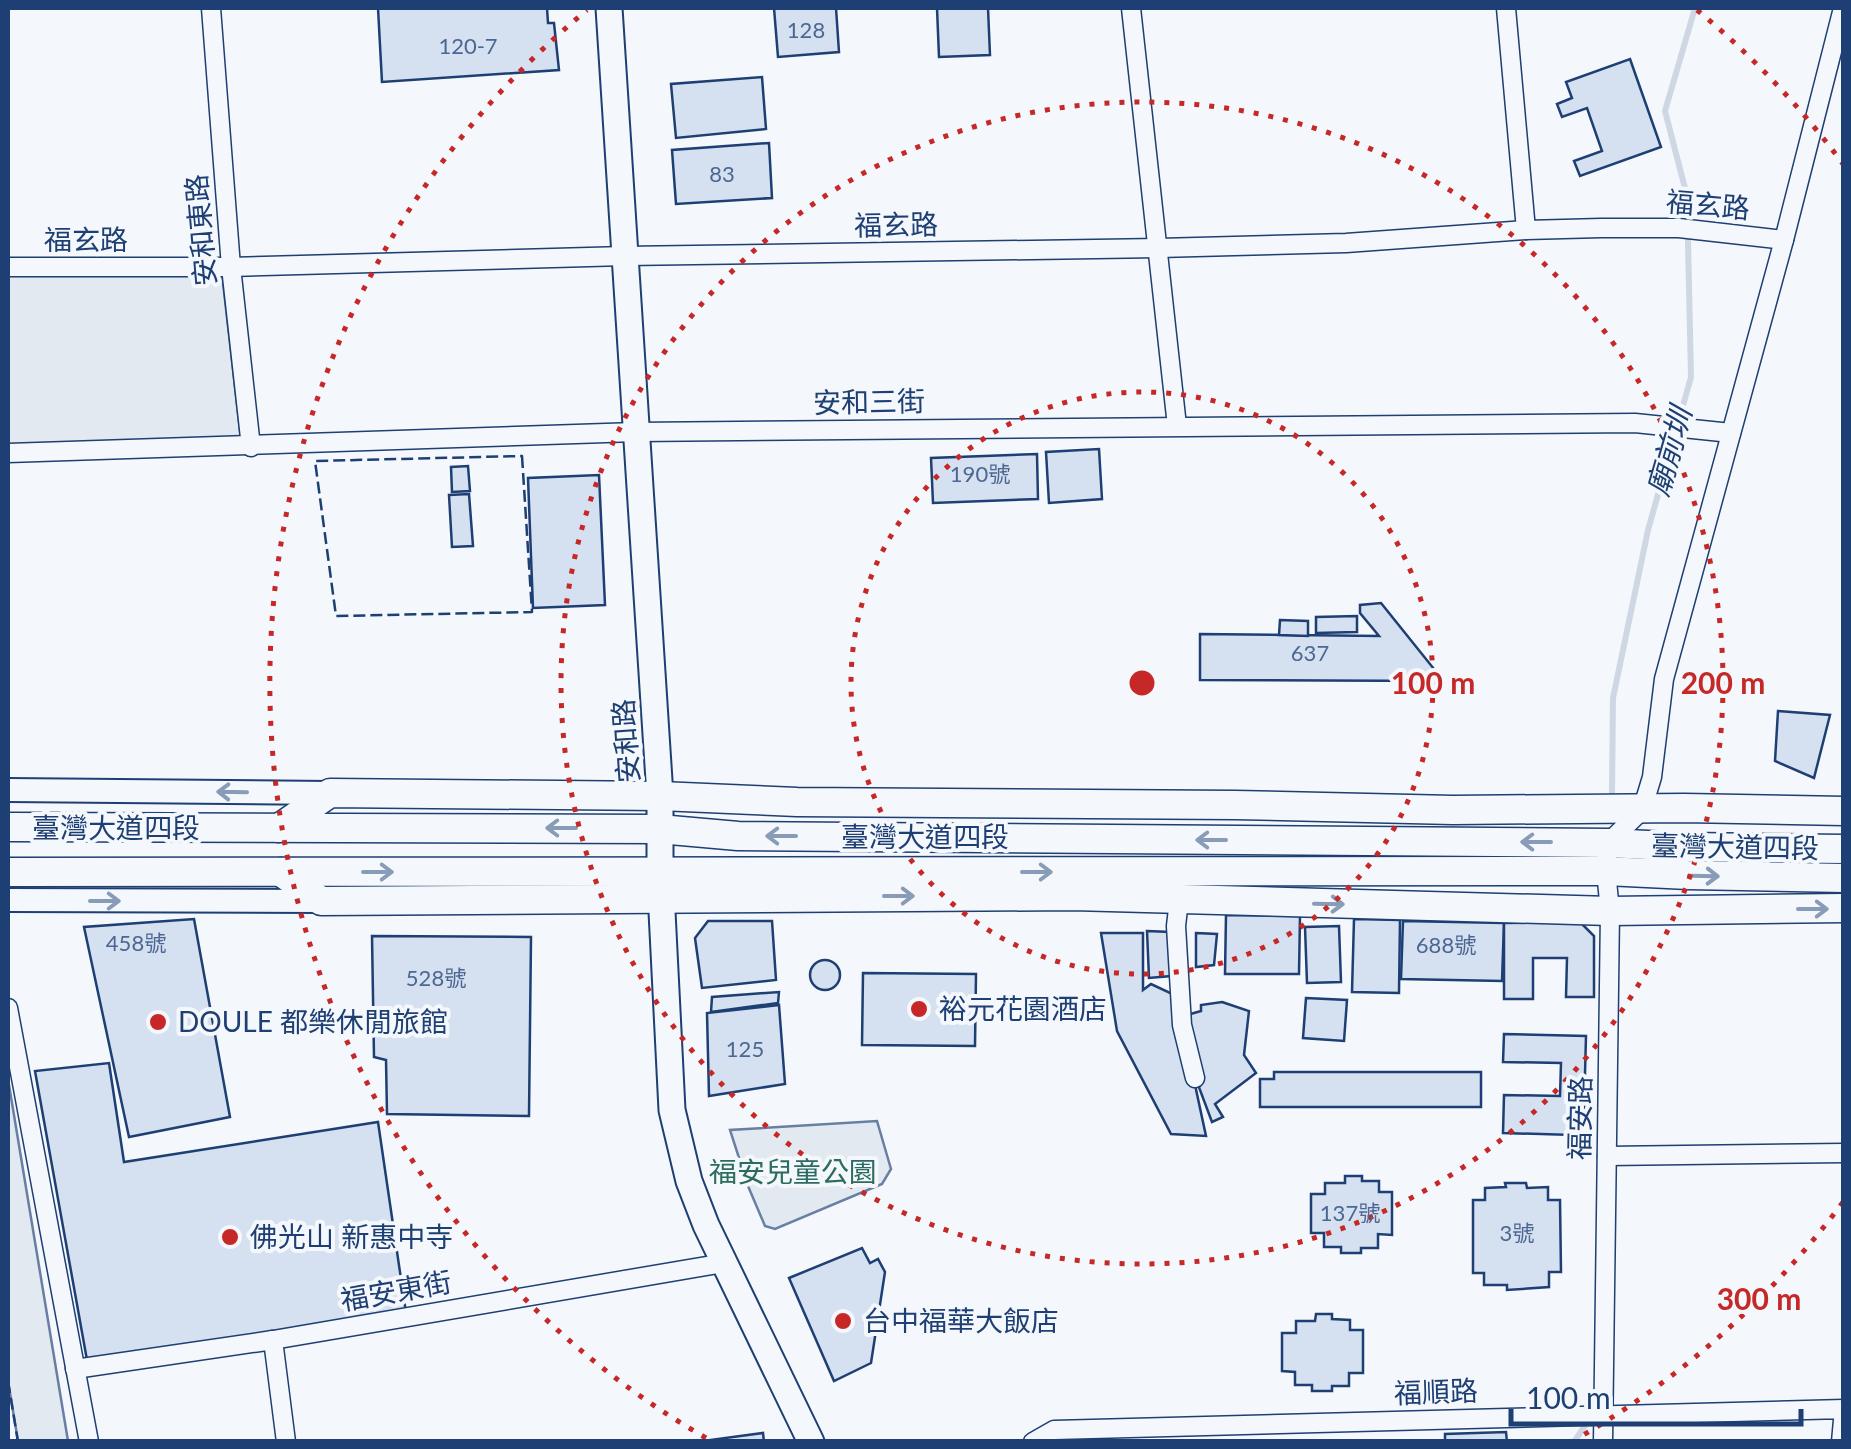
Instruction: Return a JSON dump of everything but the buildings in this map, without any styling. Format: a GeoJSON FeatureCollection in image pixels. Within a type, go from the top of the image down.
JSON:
{"type":"FeatureCollection","features":[{"type":"Feature","properties":{"kind":"main road","name":"安和路"},"geometry":{"type":"LineString","coordinates":[[609,8],[660,796],[672,1110],[689,1181],[706,1225],[811,1442]]}},
{"type":"Feature","properties":{"kind":"main road","name":"臺灣大道四段"},"geometry":{"type":"LineString","coordinates":[[330,793],[1453,810],[1844,810]]}},
{"type":"Feature","properties":{"kind":"main road"},"geometry":{"type":"LineString","coordinates":[[278,828],[330,793]]}},
{"type":"Feature","properties":{"kind":"main road","name":"臺灣大道四段"},"geometry":{"type":"LineString","coordinates":[[8,827],[659,829],[738,836],[1607,857],[1688,876],[1844,878]]}},
{"type":"Feature","properties":{"kind":"main road","name":"臺灣大道四段"},"geometry":{"type":"LineString","coordinates":[[321,901],[661,885],[1607,857],[1687,847],[1844,849]]}},
{"type":"Feature","properties":{"kind":"main road","name":"臺灣大道四段"},"geometry":{"type":"LineString","coordinates":[[8,872],[280,872],[1610,911],[1844,908]]}},
{"type":"Feature","properties":{"kind":"main road"},"geometry":{"type":"LineString","coordinates":[[280,872],[321,901]]}},
{"type":"Feature","properties":{"kind":"street","name":"安和東路"},"geometry":{"type":"LineString","coordinates":[[211,8],[231,267],[251,447]]}},
{"type":"Feature","properties":{"kind":"street"},"geometry":{"type":"LineString","coordinates":[[1131,8],[1177,426]]}},
{"type":"Feature","properties":{"kind":"street"},"geometry":{"type":"LineString","coordinates":[[1506,8],[1526,230]]}},
{"type":"Feature","properties":{"kind":"street"},"geometry":{"type":"LineString","coordinates":[[1607,857],[1642,810],[1652,777],[1664,679],[1843,8]]}},
{"type":"Feature","properties":{"kind":"street","name":"福玄路"},"geometry":{"type":"LineString","coordinates":[[8,267],[231,267],[1159,248],[1346,243],[1526,230],[1679,228],[1784,240]]}},
{"type":"Feature","properties":{"kind":"street","name":"安和三街"},"geometry":{"type":"LineString","coordinates":[[8,454],[636,432],[1634,423],[1731,433]]}},
{"type":"Feature","properties":{"kind":"street","name":"臺灣大道四段"},"geometry":{"type":"LineString","coordinates":[[8,790],[330,793]]}},
{"type":"Feature","properties":{"kind":"street","name":"福安路"},"geometry":{"type":"LineString","coordinates":[[1603,1442],[1610,911],[1607,857]]}},
{"type":"Feature","properties":{"kind":"street","name":"臺灣大道四段"},"geometry":{"type":"LineString","coordinates":[[8,900],[321,901]]}},
{"type":"Feature","properties":{"kind":"street"},"geometry":{"type":"LineString","coordinates":[[1179,900],[1176,926],[1182,1025],[1195,1078]]}},
{"type":"Feature","properties":{"kind":"street"},"geometry":{"type":"LineString","coordinates":[[8,1008],[89,1442]]}},
{"type":"Feature","properties":{"kind":"street"},"geometry":{"type":"LineString","coordinates":[[1607,1156],[1844,1153]]}},
{"type":"Feature","properties":{"kind":"street","name":"福安東街"},"geometry":{"type":"LineString","coordinates":[[75,1369],[724,1264]]}},
{"type":"Feature","properties":{"kind":"street"},"geometry":{"type":"LineString","coordinates":[[273,1340],[286,1442]]}},
{"type":"Feature","properties":{"kind":"street"},"geometry":{"type":"LineString","coordinates":[[1841,1442],[1844,1410]]}},
{"type":"Feature","properties":{"kind":"street","name":"福順路"},"geometry":{"type":"LineString","coordinates":[[1033,1442],[1054,1430],[1844,1410]]}},
{"type":"Feature","properties":{"kind":"green space"},"geometry":{"type":"Polygon","coordinates":[[[222,274],[241,439],[8,446],[8,275],[222,274]]]}},
{"type":"Feature","properties":{"kind":"green space"},"geometry":{"type":"Polygon","coordinates":[[[8,1079],[68,1441],[18,1441],[8,1381],[8,1079]]]}},
{"type":"Feature","properties":{"kind":"green space","name":"福安兒童公園"},"geometry":{"type":"Polygon","coordinates":[[[877,1121],[891,1169],[882,1184],[775,1229],[765,1226],[730,1130],[877,1121]]]}},
{"type":"Feature","properties":{"kind":"waterway","name":"廟前圳"},"geometry":{"type":"LineString","coordinates":[[1612,792],[1613,698],[1648,530],[1691,377],[1687,196],[1665,111],[1695,8]]}},
{"type":"Feature","properties":{"kind":"waterway","name":"廟前圳"},"geometry":{"type":"LineString","coordinates":[[1574,1442],[1590,1418]]}},
{"type":"Feature","properties":{"kind":"fence"},"geometry":{"type":"LineString","coordinates":[[522,456],[532,612],[336,616],[315,461],[522,456]]}},
{"type":"Feature","properties":{"kind":"fence"},"geometry":{"type":"LineString","coordinates":[[8,1381],[18,1442]]}},
{"type":"Feature","properties":{"kind":"place","name":"裕元花園酒店"},"geometry":{"type":"Point","coordinates":[919,1009]}},
{"type":"Feature","properties":{"kind":"place","name":"DOULE 都樂休閒旅館"},"geometry":{"type":"Point","coordinates":[158,1022]}},
{"type":"Feature","properties":{"kind":"place","name":"佛光山 新惠中寺"},"geometry":{"type":"Point","coordinates":[230,1237]}},
{"type":"Feature","properties":{"kind":"place","name":"台中福華大飯店"},"geometry":{"type":"Point","coordinates":[843,1321]}}]}
